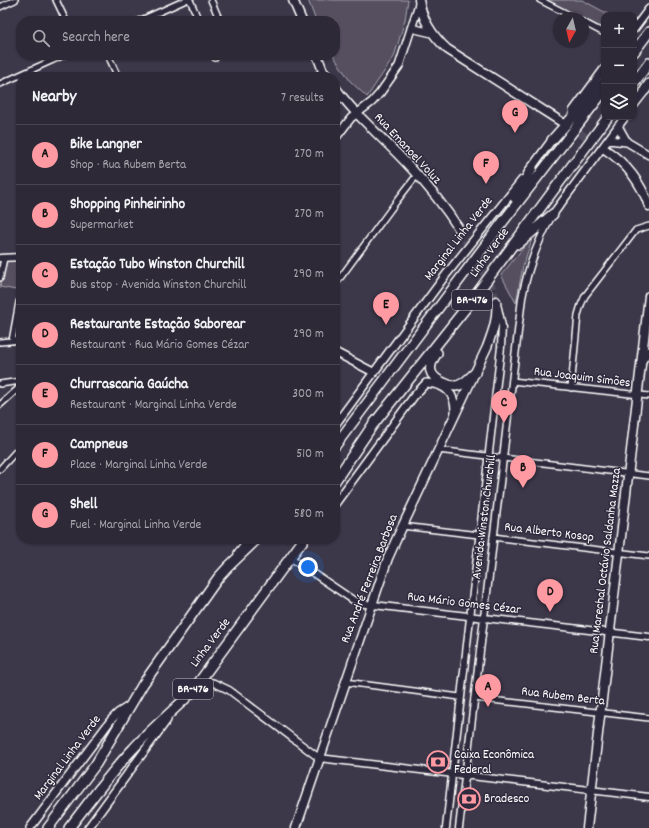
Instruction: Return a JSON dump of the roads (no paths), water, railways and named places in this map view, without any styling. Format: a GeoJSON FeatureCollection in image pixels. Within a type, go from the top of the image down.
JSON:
{"type":"FeatureCollection","features":[{"type":"Feature","properties":{"kind":"highway"},"geometry":{"type":"LineString","coordinates":[[636,48],[648,34]]}},
{"type":"Feature","properties":{"kind":"highway"},"geometry":{"type":"LineString","coordinates":[[637,79],[649,63]]}},
{"type":"Feature","properties":{"kind":"highway"},"geometry":{"type":"LineString","coordinates":[[552,140],[602,84]]}},
{"type":"Feature","properties":{"kind":"highway","name":"Linha Verde"},"geometry":{"type":"LineString","coordinates":[[340,439],[502,223],[601,95]]}},
{"type":"Feature","properties":{"kind":"highway","name":"Linha Verde"},"geometry":{"type":"LineString","coordinates":[[340,474],[372,426],[469,304],[606,120]]}},
{"type":"Feature","properties":{"kind":"highway"},"geometry":{"type":"LineString","coordinates":[[502,223],[532,168]]}},
{"type":"Feature","properties":{"kind":"highway"},"geometry":{"type":"LineString","coordinates":[[508,252],[553,214]]}},
{"type":"Feature","properties":{"kind":"highway"},"geometry":{"type":"LineString","coordinates":[[469,304],[466,313],[433,358],[430,368],[432,374],[438,380],[452,386],[458,386],[464,383],[475,373]]}},
{"type":"Feature","properties":{"kind":"highway"},"geometry":{"type":"LineString","coordinates":[[48,828],[96,764],[143,684],[218,578],[253,544]]}},
{"type":"Feature","properties":{"kind":"highway","name":"Linha Verde"},"geometry":{"type":"LineString","coordinates":[[69,828],[133,748],[191,693],[300,544]]}},
{"type":"Feature","properties":{"kind":"main road"},"geometry":{"type":"LineString","coordinates":[[293,0],[300,16]]}},
{"type":"Feature","properties":{"kind":"main road"},"geometry":{"type":"LineString","coordinates":[[340,132],[351,118],[380,94],[394,76],[399,66],[419,2]]}},
{"type":"Feature","properties":{"kind":"main road"},"geometry":{"type":"LineString","coordinates":[[419,2],[432,33],[454,54],[560,121]]}},
{"type":"Feature","properties":{"kind":"main road"},"geometry":{"type":"LineString","coordinates":[[637,25],[649,9]]}},
{"type":"Feature","properties":{"kind":"main road"},"geometry":{"type":"LineString","coordinates":[[411,28],[432,33]]}},
{"type":"Feature","properties":{"kind":"main road"},"geometry":{"type":"LineString","coordinates":[[319,60],[325,72]]}},
{"type":"Feature","properties":{"kind":"main road","name":"Marginal Linha Verde"},"geometry":{"type":"LineString","coordinates":[[340,418],[445,276],[532,168],[601,73]]}},
{"type":"Feature","properties":{"kind":"main road"},"geometry":{"type":"LineString","coordinates":[[637,101],[648,87]]}},
{"type":"Feature","properties":{"kind":"main road","name":"Rua Emanoel Voluz"},"geometry":{"type":"LineString","coordinates":[[340,93],[357,113],[417,175],[437,198],[459,229]]}},
{"type":"Feature","properties":{"kind":"main road"},"geometry":{"type":"LineString","coordinates":[[553,214],[623,120]]}},
{"type":"Feature","properties":{"kind":"main road"},"geometry":{"type":"LineString","coordinates":[[618,126],[627,142]]}},
{"type":"Feature","properties":{"kind":"main road"},"geometry":{"type":"LineString","coordinates":[[608,140],[627,142],[649,155]]}},
{"type":"Feature","properties":{"kind":"main road"},"geometry":{"type":"LineString","coordinates":[[606,150],[623,162],[643,190],[648,202]]}},
{"type":"Feature","properties":{"kind":"main road","name":"Rua Marechal Octávio Saldanha Mazza"},"geometry":{"type":"LineString","coordinates":[[587,828],[649,296]]}},
{"type":"Feature","properties":{"kind":"main road","name":"Rua André Ferreira Barbosa"},"geometry":{"type":"LineString","coordinates":[[296,828],[388,558],[495,328],[497,316],[496,301]]}},
{"type":"Feature","properties":{"kind":"main road"},"geometry":{"type":"LineString","coordinates":[[641,362],[649,351]]}},
{"type":"Feature","properties":{"kind":"main road"},"geometry":{"type":"LineString","coordinates":[[340,355],[373,372]]}},
{"type":"Feature","properties":{"kind":"main road"},"geometry":{"type":"LineString","coordinates":[[340,497],[414,396],[426,383],[436,384],[445,388],[452,396],[455,406],[454,416]]}},
{"type":"Feature","properties":{"kind":"main road"},"geometry":{"type":"LineString","coordinates":[[228,567],[245,544]]}},
{"type":"Feature","properties":{"kind":"main road","name":"Marginal Linha Verde"},"geometry":{"type":"LineString","coordinates":[[30,828],[111,720],[118,713],[130,706]]}},
{"type":"Feature","properties":{"kind":"main road"},"geometry":{"type":"LineString","coordinates":[[88,828],[173,711]]}},
{"type":"Feature","properties":{"kind":"street"},"geometry":{"type":"LineString","coordinates":[[0,7],[15,0]]}},
{"type":"Feature","properties":{"kind":"street"},"geometry":{"type":"LineString","coordinates":[[56,0],[64,16]]}},
{"type":"Feature","properties":{"kind":"street"},"geometry":{"type":"LineString","coordinates":[[149,16],[179,1],[186,0]]}},
{"type":"Feature","properties":{"kind":"street"},"geometry":{"type":"LineString","coordinates":[[190,0],[197,16]]}},
{"type":"Feature","properties":{"kind":"street"},"geometry":{"type":"LineString","coordinates":[[211,0],[218,16]]}},
{"type":"Feature","properties":{"kind":"street"},"geometry":{"type":"LineString","coordinates":[[540,0],[563,12]]}},
{"type":"Feature","properties":{"kind":"street"},"geometry":{"type":"LineString","coordinates":[[589,25],[601,31]]}},
{"type":"Feature","properties":{"kind":"street"},"geometry":{"type":"LineString","coordinates":[[26,72],[53,60]]}},
{"type":"Feature","properties":{"kind":"street"},"geometry":{"type":"LineString","coordinates":[[110,60],[116,72]]}},
{"type":"Feature","properties":{"kind":"street"},"geometry":{"type":"LineString","coordinates":[[0,84],[16,77]]}},
{"type":"Feature","properties":{"kind":"street"},"geometry":{"type":"LineString","coordinates":[[340,278],[417,175]]}},
{"type":"Feature","properties":{"kind":"street","name":"Avenida Winston Churchill"},"geometry":{"type":"LineString","coordinates":[[459,828],[464,775],[522,298],[527,274],[537,245],[553,214]]}},
{"type":"Feature","properties":{"kind":"street"},"geometry":{"type":"LineString","coordinates":[[571,388],[578,315],[585,296],[636,230],[649,226]]}},
{"type":"Feature","properties":{"kind":"street"},"geometry":{"type":"LineString","coordinates":[[0,278],[2,258],[16,257]]}},
{"type":"Feature","properties":{"kind":"street","name":"Avenida Winston Churchill"},"geometry":{"type":"LineString","coordinates":[[446,828],[502,335],[501,317],[496,301]]}},
{"type":"Feature","properties":{"kind":"street"},"geometry":{"type":"LineString","coordinates":[[12,341],[16,319]]}},
{"type":"Feature","properties":{"kind":"street"},"geometry":{"type":"LineString","coordinates":[[0,342],[16,341]]}},
{"type":"Feature","properties":{"kind":"street","name":"Rua Joaquim Simões"},"geometry":{"type":"LineString","coordinates":[[512,381],[649,396]]}},
{"type":"Feature","properties":{"kind":"street"},"geometry":{"type":"LineString","coordinates":[[0,384],[16,382]]}},
{"type":"Feature","properties":{"kind":"street"},"geometry":{"type":"LineString","coordinates":[[0,405],[16,391]]}},
{"type":"Feature","properties":{"kind":"street"},"geometry":{"type":"LineString","coordinates":[[438,450],[649,476]]}},
{"type":"Feature","properties":{"kind":"street"},"geometry":{"type":"LineString","coordinates":[[0,469],[16,451]]}},
{"type":"Feature","properties":{"kind":"street"},"geometry":{"type":"LineString","coordinates":[[402,526],[479,535]]}},
{"type":"Feature","properties":{"kind":"street","name":"Rua Alberto Kosop"},"geometry":{"type":"LineString","coordinates":[[493,537],[649,556]]}},
{"type":"Feature","properties":{"kind":"street","name":"Rua Mário Gomes Cézar"},"geometry":{"type":"LineString","coordinates":[[290,558],[353,600],[371,605],[649,637]]}},
{"type":"Feature","properties":{"kind":"street"},"geometry":{"type":"LineString","coordinates":[[200,680],[229,690],[319,758],[649,797]]}},
{"type":"Feature","properties":{"kind":"street"},"geometry":{"type":"LineString","coordinates":[[345,682],[460,697]]}},
{"type":"Feature","properties":{"kind":"street","name":"Rua Rubem Berta"},"geometry":{"type":"LineString","coordinates":[[474,698],[649,718]]}},
{"type":"Feature","properties":{"kind":"tunnel"},"geometry":{"type":"LineString","coordinates":[[570,127],[606,150]]}},
{"type":"Feature","properties":{"kind":"tunnel"},"geometry":{"type":"LineString","coordinates":[[459,229],[492,287],[496,301]]}},
{"type":"Feature","properties":{"kind":"place","name":"Shell"},"geometry":{"type":"Point","coordinates":[515,133]}},
{"type":"Feature","properties":{"kind":"place","name":"Campneus"},"geometry":{"type":"Point","coordinates":[486,184]}},
{"type":"Feature","properties":{"kind":"place","name":"Churrascaria Gaúcha"},"geometry":{"type":"Point","coordinates":[386,325]}},
{"type":"Feature","properties":{"kind":"place","name":"Estação Tubo Winston Churchill"},"geometry":{"type":"Point","coordinates":[504,423]}},
{"type":"Feature","properties":{"kind":"place","name":"Shopping Pinheirinho"},"geometry":{"type":"Point","coordinates":[523,488]}},
{"type":"Feature","properties":{"kind":"place","name":"Restaurante Estação Saborear"},"geometry":{"type":"Point","coordinates":[550,612]}},
{"type":"Feature","properties":{"kind":"place","name":"Bike Langner"},"geometry":{"type":"Point","coordinates":[488,707]}},
{"type":"Feature","properties":{"kind":"place","name":"Caixa Econômica Federal"},"geometry":{"type":"Point","coordinates":[438,762]}},
{"type":"Feature","properties":{"kind":"place","name":"Bradesco"},"geometry":{"type":"Point","coordinates":[469,799]}}]}
